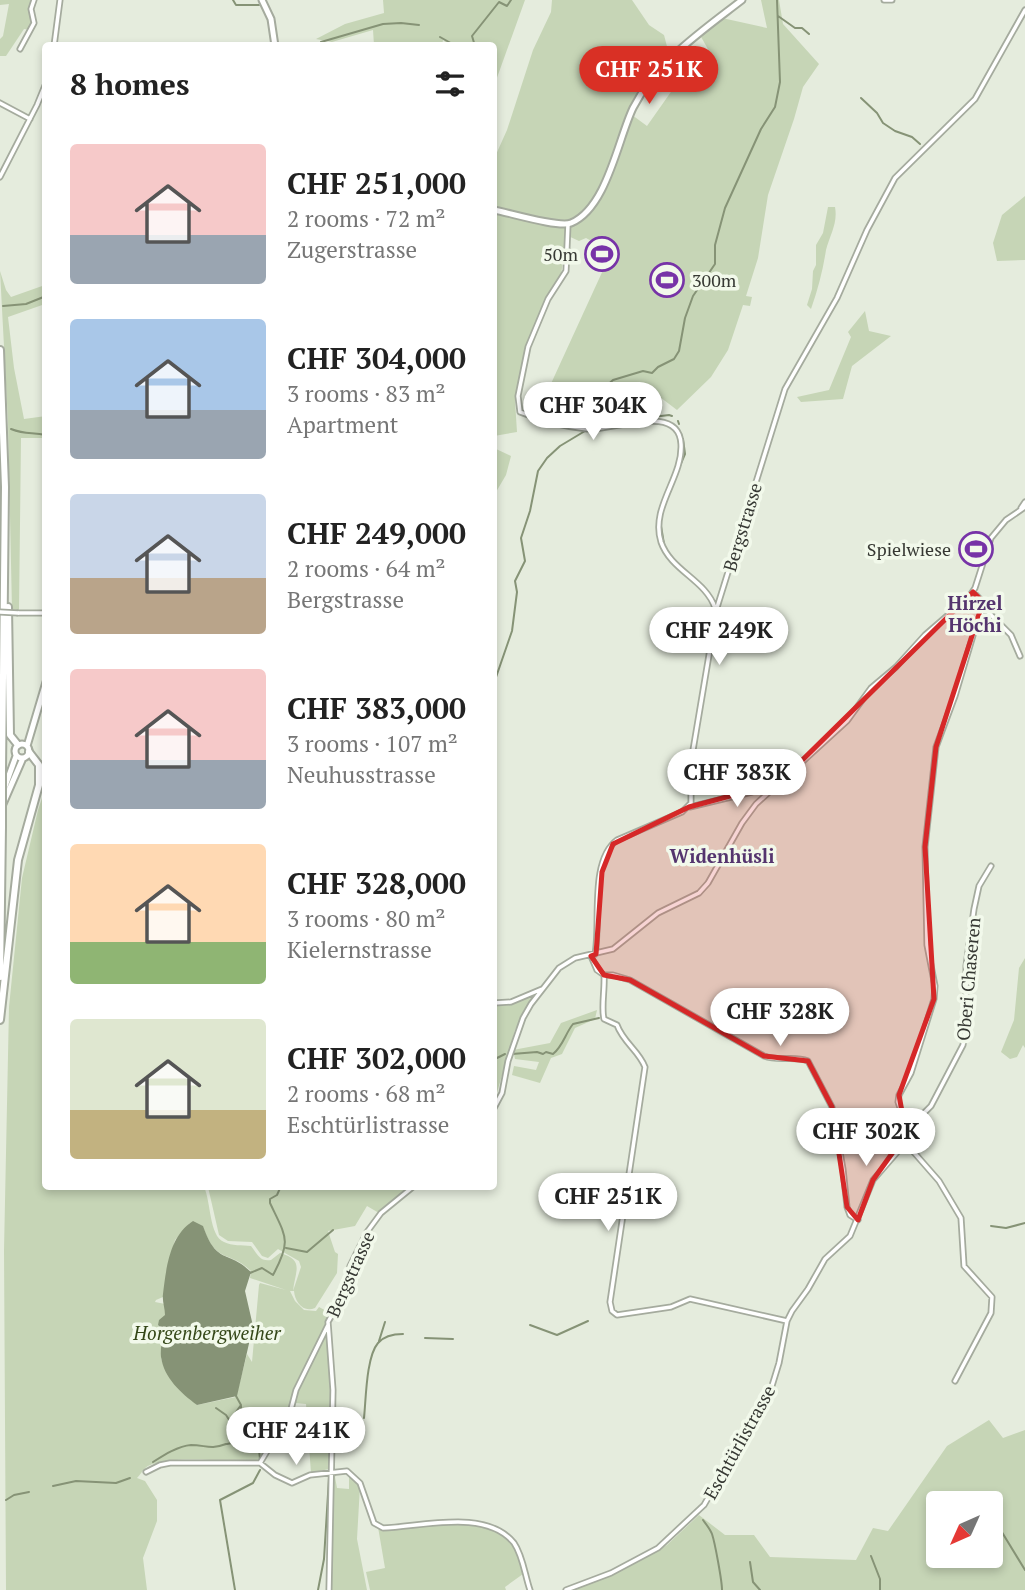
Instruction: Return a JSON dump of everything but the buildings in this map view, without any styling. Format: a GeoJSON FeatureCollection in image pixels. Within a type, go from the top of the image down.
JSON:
{"type":"FeatureCollection","features":[{"type":"Feature","properties":{"kind":"highway"},"geometry":{"type":"LineString","coordinates":[[0,350],[5,546],[0,976]]}},
{"type":"Feature","properties":{"kind":"highway"},"geometry":{"type":"LineString","coordinates":[[0,1020],[18,860],[39,785],[39,767],[24,747],[10,735],[5,546]]}},
{"type":"Feature","properties":{"kind":"main road"},"geometry":{"type":"LineString","coordinates":[[262,0],[271,19],[274,42]]}},
{"type":"Feature","properties":{"kind":"main road"},"geometry":{"type":"LineString","coordinates":[[497,211],[557,224],[568,224],[577,220],[601,191],[615,161],[633,108],[652,80],[681,48],[742,0]]}},
{"type":"Feature","properties":{"kind":"main road"},"geometry":{"type":"LineString","coordinates":[[0,810],[23,758],[24,747],[42,694]]}},
{"type":"Feature","properties":{"kind":"main road"},"geometry":{"type":"LineString","coordinates":[[0,798],[16,756],[15,749],[24,747]]}},
{"type":"Feature","properties":{"kind":"main road"},"geometry":{"type":"LineString","coordinates":[[16,756],[23,758]]}},
{"type":"Feature","properties":{"kind":"street"},"geometry":{"type":"LineString","coordinates":[[20,48],[34,23],[31,9],[34,0]]}},
{"type":"Feature","properties":{"kind":"street"},"geometry":{"type":"LineString","coordinates":[[55,42],[60,0]]}},
{"type":"Feature","properties":{"kind":"street"},"geometry":{"type":"LineString","coordinates":[[884,0],[892,0]]}},
{"type":"Feature","properties":{"kind":"street","name":"Bergstrasse"},"geometry":{"type":"LineString","coordinates":[[689,807],[692,794],[691,762],[710,649],[710,630],[782,395],[837,298],[880,204],[900,173],[975,99],[1025,10]]}},
{"type":"Feature","properties":{"kind":"street"},"geometry":{"type":"LineString","coordinates":[[0,177],[42,92]]}},
{"type":"Feature","properties":{"kind":"street"},"geometry":{"type":"LineString","coordinates":[[0,103],[30,119]]}},
{"type":"Feature","properties":{"kind":"street"},"geometry":{"type":"LineString","coordinates":[[568,224],[566,271],[548,299],[528,348],[518,396],[520,412],[584,429],[653,421],[663,422],[676,429],[681,441],[681,457],[660,514],[659,534],[670,559],[710,596],[716,610]]}},
{"type":"Feature","properties":{"kind":"street"},"geometry":{"type":"LineString","coordinates":[[497,1102],[502,1093],[508,1061],[519,1028],[531,1004],[564,964],[575,958],[593,955],[620,945],[658,914],[699,893],[708,883],[742,823],[757,804],[847,721],[871,688],[973,592],[989,542],[1001,525],[1024,506]]}},
{"type":"Feature","properties":{"kind":"street"},"geometry":{"type":"LineString","coordinates":[[973,592],[983,602],[984,608],[1011,635],[1020,656]]}},
{"type":"Feature","properties":{"kind":"street"},"geometry":{"type":"LineString","coordinates":[[710,596],[720,596]]}},
{"type":"Feature","properties":{"kind":"street"},"geometry":{"type":"LineString","coordinates":[[907,1129],[898,1102],[899,1095],[911,1073],[931,1009],[935,986],[928,945],[925,847],[936,747],[984,608]]}},
{"type":"Feature","properties":{"kind":"street"},"geometry":{"type":"LineString","coordinates":[[0,612],[42,613]]}},
{"type":"Feature","properties":{"kind":"street"},"geometry":{"type":"LineString","coordinates":[[779,783],[689,807],[617,840],[605,858],[598,892],[593,955],[597,970],[604,975],[631,980],[764,1056],[777,1060],[797,1058],[808,1061],[832,1107],[847,1207],[850,1215],[858,1220]]}},
{"type":"Feature","properties":{"kind":"street","name":"Oberi Chaseren"},"geometry":{"type":"LineString","coordinates":[[911,1120],[931,1106],[963,1045],[966,1024],[966,966],[974,909],[979,886],[991,866]]}},
{"type":"Feature","properties":{"kind":"street"},"geometry":{"type":"LineString","coordinates":[[604,975],[604,1019],[617,1025],[620,1035],[642,1059],[645,1067],[610,1302],[612,1311],[617,1315],[635,1313],[671,1307],[690,1299],[787,1321]]}},
{"type":"Feature","properties":{"kind":"street"},"geometry":{"type":"LineString","coordinates":[[497,1003],[511,1002],[542,989]]}},
{"type":"Feature","properties":{"kind":"street"},"geometry":{"type":"LineString","coordinates":[[905,1121],[911,1120]]}},
{"type":"Feature","properties":{"kind":"street","name":"Eschtürlistrasse"},"geometry":{"type":"LineString","coordinates":[[566,1590],[611,1573],[651,1553],[699,1511],[771,1389],[787,1321],[825,1258],[846,1241],[858,1220],[873,1180],[895,1156],[904,1141],[911,1120]]}},
{"type":"Feature","properties":{"kind":"street"},"geometry":{"type":"LineString","coordinates":[[904,1141],[939,1181],[961,1218],[964,1266],[992,1297],[994,1304],[955,1381]]}},
{"type":"Feature","properties":{"kind":"street","name":"Bergstrasse"},"geometry":{"type":"LineString","coordinates":[[329,1590],[333,1376],[328,1325],[330,1316],[345,1291],[350,1266],[367,1232],[381,1213],[409,1190]]}},
{"type":"Feature","properties":{"kind":"street"},"geometry":{"type":"LineString","coordinates":[[146,1472],[170,1463],[260,1463],[290,1413],[296,1390],[328,1325]]}},
{"type":"Feature","properties":{"kind":"street"},"geometry":{"type":"LineString","coordinates":[[260,1463],[270,1472],[292,1483],[310,1475],[347,1471],[357,1479],[372,1519],[381,1527],[476,1522],[493,1527],[514,1543],[530,1590]]}},
{"type":"Feature","properties":{"kind":"highlighted area"},"geometry":{"type":"Polygon","coordinates":[[[973,592],[983,602],[936,747],[925,847],[934,999],[899,1095],[906,1134],[873,1180],[858,1220],[847,1207],[832,1107],[808,1061],[764,1056],[630,980],[604,975],[591,956],[596,954],[602,872],[613,844],[689,807],[779,783],[973,592]]]}},
{"type":"Feature","properties":{"kind":"shaded area"},"geometry":{"type":"Polygon","coordinates":[[[0,0],[30,0],[33,2],[31,9],[35,16],[32,30],[24,29],[6,56],[0,56],[0,39],[3,36],[9,4],[0,5],[0,0]]]}},
{"type":"Feature","properties":{"kind":"shaded area"},"geometry":{"type":"Polygon","coordinates":[[[383,0],[525,0],[497,78],[497,42],[374,42],[373,30],[332,42],[316,39],[345,24],[384,13],[383,0]]]}},
{"type":"Feature","properties":{"kind":"shaded area"},"geometry":{"type":"Polygon","coordinates":[[[552,0],[632,0],[649,25],[664,35],[669,54],[640,87],[628,112],[647,126],[673,89],[709,51],[700,35],[722,18],[767,28],[761,0],[779,0],[783,24],[819,64],[803,87],[768,195],[758,258],[746,296],[752,297],[750,306],[743,305],[728,350],[711,377],[677,410],[648,388],[613,392],[594,422],[538,412],[604,268],[587,263],[589,249],[608,250],[586,238],[579,241],[566,235],[561,276],[546,298],[526,348],[515,401],[517,432],[497,435],[497,152],[533,50],[551,12],[552,0]]]}},
{"type":"Feature","properties":{"kind":"shaded area"},"geometry":{"type":"Polygon","coordinates":[[[1025,196],[1025,260],[997,261],[993,243],[1002,215],[1025,196]]]}},
{"type":"Feature","properties":{"kind":"shaded area"},"geometry":{"type":"Polygon","coordinates":[[[828,207],[835,207],[835,218],[811,309],[807,305],[816,265],[816,245],[823,233],[828,207]]]}},
{"type":"Feature","properties":{"kind":"shaded area"},"geometry":{"type":"Polygon","coordinates":[[[0,271],[11,297],[42,286],[42,305],[8,317],[24,419],[42,417],[42,438],[21,438],[19,610],[12,610],[8,422],[0,271]]]}},
{"type":"Feature","properties":{"kind":"shaded area"},"geometry":{"type":"Polygon","coordinates":[[[865,311],[869,331],[891,336],[852,366],[843,399],[801,402],[797,397],[829,390],[851,337],[848,332],[865,311]]]}},
{"type":"Feature","properties":{"kind":"shaded area"},"geometry":{"type":"Polygon","coordinates":[[[497,449],[511,456],[506,475],[497,490],[497,449]]]}},
{"type":"Feature","properties":{"kind":"shaded area"},"geometry":{"type":"Polygon","coordinates":[[[42,798],[42,1190],[205,1190],[213,1226],[219,1238],[230,1244],[251,1246],[264,1260],[271,1260],[280,1253],[293,1259],[297,1267],[293,1291],[290,1291],[295,1301],[304,1310],[316,1311],[319,1307],[330,1313],[289,1412],[258,1462],[171,1460],[148,1466],[137,1478],[145,1481],[157,1500],[157,1521],[143,1558],[147,1590],[6,1590],[4,1250],[9,1007],[22,878],[42,798]],[[190,1223],[175,1240],[163,1297],[155,1302],[165,1304],[165,1316],[158,1325],[162,1329],[161,1359],[165,1368],[197,1405],[236,1397],[247,1354],[252,1362],[259,1285],[260,1283],[286,1290],[250,1278],[251,1271],[218,1252],[203,1227],[190,1223]]]}},
{"type":"Feature","properties":{"kind":"shaded area"},"geometry":{"type":"Polygon","coordinates":[[[1025,958],[1025,1048],[1023,1045],[1017,1057],[1010,1059],[1001,1052],[1014,1020],[1019,968],[1025,958]]]}},
{"type":"Feature","properties":{"kind":"shaded area"},"geometry":{"type":"Polygon","coordinates":[[[536,993],[515,1030],[497,1093],[497,1005],[509,1005],[536,993]]]}},
{"type":"Feature","properties":{"kind":"shaded area"},"geometry":{"type":"Polygon","coordinates":[[[597,1010],[595,1019],[575,1028],[562,1054],[551,1058],[540,1083],[512,1075],[514,1066],[536,1070],[539,1062],[515,1059],[513,1050],[550,1043],[561,1023],[597,1010]]]}},
{"type":"Feature","properties":{"kind":"shaded area"},"geometry":{"type":"Polygon","coordinates":[[[209,1190],[406,1190],[379,1213],[367,1206],[355,1226],[328,1231],[338,1254],[337,1273],[315,1308],[303,1308],[293,1291],[301,1267],[299,1261],[278,1249],[268,1258],[262,1256],[252,1242],[228,1241],[219,1235],[209,1190]]]}},
{"type":"Feature","properties":{"kind":"shaded area"},"geometry":{"type":"Polygon","coordinates":[[[326,1331],[331,1372],[329,1469],[311,1473],[306,1404],[295,1403],[298,1390],[326,1331]]]}},
{"type":"Feature","properties":{"kind":"shaded area"},"geometry":{"type":"Polygon","coordinates":[[[989,1420],[1003,1438],[1025,1430],[1025,1590],[573,1590],[651,1555],[667,1545],[699,1515],[725,1535],[754,1535],[770,1557],[856,1560],[873,1528],[888,1531],[947,1446],[989,1420]]]}},
{"type":"Feature","properties":{"kind":"shaded area"},"geometry":{"type":"Polygon","coordinates":[[[338,1472],[335,1477],[337,1488],[349,1489],[349,1473],[360,1486],[357,1539],[367,1590],[331,1590],[332,1475],[338,1472]]]}},
{"type":"Feature","properties":{"kind":"shaded area"},"geometry":{"type":"Polygon","coordinates":[[[433,1524],[478,1525],[499,1532],[515,1548],[523,1574],[505,1587],[506,1590],[370,1590],[366,1572],[385,1568],[378,1527],[383,1529],[433,1524]]]}},
{"type":"Feature","properties":{"kind":"water","name":"Horgenbergweiher"},"geometry":{"type":"Polygon","coordinates":[[[193,1221],[203,1226],[208,1239],[218,1252],[251,1272],[245,1291],[253,1326],[237,1396],[197,1405],[179,1390],[166,1372],[161,1357],[162,1329],[158,1325],[165,1315],[163,1294],[170,1254],[179,1235],[193,1221]]]}},
{"type":"Feature","properties":{"kind":"waterway"},"geometry":{"type":"LineString","coordinates":[[233,0],[236,5],[259,5]]}},
{"type":"Feature","properties":{"kind":"waterway"},"geometry":{"type":"LineString","coordinates":[[474,42],[472,36],[499,2],[507,6],[511,0]]}},
{"type":"Feature","properties":{"kind":"waterway"},"geometry":{"type":"LineString","coordinates":[[602,390],[613,380],[643,371],[652,373],[674,359],[679,351],[685,318],[693,296],[715,264],[715,245],[725,208],[761,129],[775,107],[780,82],[777,0]]}},
{"type":"Feature","properties":{"kind":"waterway"},"geometry":{"type":"LineString","coordinates":[[778,16],[809,34]]}},
{"type":"Feature","properties":{"kind":"waterway"},"geometry":{"type":"LineString","coordinates":[[321,42],[383,24],[419,25]]}},
{"type":"Feature","properties":{"kind":"waterway"},"geometry":{"type":"LineString","coordinates":[[440,37],[449,42]]}},
{"type":"Feature","properties":{"kind":"waterway"},"geometry":{"type":"LineString","coordinates":[[861,98],[877,113],[883,123],[912,137],[920,144]]}},
{"type":"Feature","properties":{"kind":"waterway"},"geometry":{"type":"LineString","coordinates":[[3,306],[26,304],[42,298]]}},
{"type":"Feature","properties":{"kind":"waterway"},"geometry":{"type":"LineString","coordinates":[[645,418],[672,416]]}},
{"type":"Feature","properties":{"kind":"waterway"},"geometry":{"type":"LineString","coordinates":[[11,429],[42,435]]}},
{"type":"Feature","properties":{"kind":"waterway"},"geometry":{"type":"LineString","coordinates":[[497,674],[512,631],[517,592],[515,581],[525,561],[521,538],[538,471],[560,446],[585,431]]}},
{"type":"Feature","properties":{"kind":"waterway"},"geometry":{"type":"LineString","coordinates":[[679,468],[685,454],[683,439]]}},
{"type":"Feature","properties":{"kind":"waterway"},"geometry":{"type":"LineString","coordinates":[[663,510],[668,496]]}},
{"type":"Feature","properties":{"kind":"waterway"},"geometry":{"type":"LineString","coordinates":[[661,526],[664,544]]}},
{"type":"Feature","properties":{"kind":"waterway"},"geometry":{"type":"LineString","coordinates":[[677,563],[686,571]]}},
{"type":"Feature","properties":{"kind":"waterway"},"geometry":{"type":"LineString","coordinates":[[512,1054],[553,1054],[573,1024],[599,1018]]}},
{"type":"Feature","properties":{"kind":"waterway"},"geometry":{"type":"LineString","coordinates":[[497,1058],[505,1054]]}},
{"type":"Feature","properties":{"kind":"waterway"},"geometry":{"type":"LineString","coordinates":[[250,1273],[262,1268],[273,1275],[283,1254],[283,1231],[270,1203],[270,1199],[279,1190]]}},
{"type":"Feature","properties":{"kind":"waterway"},"geometry":{"type":"LineString","coordinates":[[991,1226],[1006,1228],[1025,1223]]}},
{"type":"Feature","properties":{"kind":"waterway"},"geometry":{"type":"LineString","coordinates":[[286,1248],[307,1252],[333,1230]]}},
{"type":"Feature","properties":{"kind":"waterway"},"geometry":{"type":"LineString","coordinates":[[530,1325],[557,1335],[588,1321]]}},
{"type":"Feature","properties":{"kind":"waterway"},"geometry":{"type":"LineString","coordinates":[[379,1341],[385,1322]]}},
{"type":"Feature","properties":{"kind":"waterway"},"geometry":{"type":"LineString","coordinates":[[364,1418],[369,1368],[374,1350],[383,1339],[403,1334]]}},
{"type":"Feature","properties":{"kind":"waterway"},"geometry":{"type":"LineString","coordinates":[[425,1338],[453,1339]]}},
{"type":"Feature","properties":{"kind":"waterway"},"geometry":{"type":"LineString","coordinates":[[236,1396],[241,1405],[236,1412],[237,1428]]}},
{"type":"Feature","properties":{"kind":"waterway"},"geometry":{"type":"LineString","coordinates":[[241,1406],[245,1425],[258,1441],[260,1459]]}},
{"type":"Feature","properties":{"kind":"waterway"},"geometry":{"type":"LineString","coordinates":[[216,1408],[226,1415],[235,1429]]}},
{"type":"Feature","properties":{"kind":"waterway"},"geometry":{"type":"LineString","coordinates":[[227,1444],[237,1442],[238,1430]]}},
{"type":"Feature","properties":{"kind":"waterway"},"geometry":{"type":"LineString","coordinates":[[153,1462],[186,1446],[212,1447],[226,1444]]}},
{"type":"Feature","properties":{"kind":"waterway"},"geometry":{"type":"LineString","coordinates":[[235,1590],[220,1500],[253,1483],[260,1470]]}},
{"type":"Feature","properties":{"kind":"waterway"},"geometry":{"type":"LineString","coordinates":[[53,1486],[76,1481],[116,1483],[130,1478]]}},
{"type":"Feature","properties":{"kind":"waterway"},"geometry":{"type":"LineString","coordinates":[[318,1590],[324,1559],[329,1478]]}},
{"type":"Feature","properties":{"kind":"waterway"},"geometry":{"type":"LineString","coordinates":[[6,1500],[29,1492]]}},
{"type":"Feature","properties":{"kind":"waterway"},"geometry":{"type":"LineString","coordinates":[[703,1520],[713,1539],[722,1590]]}},
{"type":"Feature","properties":{"kind":"waterway"},"geometry":{"type":"LineString","coordinates":[[1003,1534],[1025,1570]]}},
{"type":"Feature","properties":{"kind":"waterway"},"geometry":{"type":"LineString","coordinates":[[871,1556],[880,1579],[880,1590]]}},
{"type":"Feature","properties":{"kind":"waterway"},"geometry":{"type":"LineString","coordinates":[[750,1562],[753,1582],[760,1590]]}},
{"type":"Feature","properties":{"kind":"place","name":"50m"},"geometry":{"type":"Point","coordinates":[602,254]}},
{"type":"Feature","properties":{"kind":"place","name":"300m"},"geometry":{"type":"Point","coordinates":[667,280]}},
{"type":"Feature","properties":{"kind":"place","name":"Spielwiese"},"geometry":{"type":"Point","coordinates":[976,549]}},
{"type":"Feature","properties":{"kind":"district","name":"Hirzel Höchi"},"geometry":{"type":"Point","coordinates":[975,613]}},
{"type":"Feature","properties":{"kind":"district","name":"Widenhüsli"},"geometry":{"type":"Point","coordinates":[722,855]}}]}
